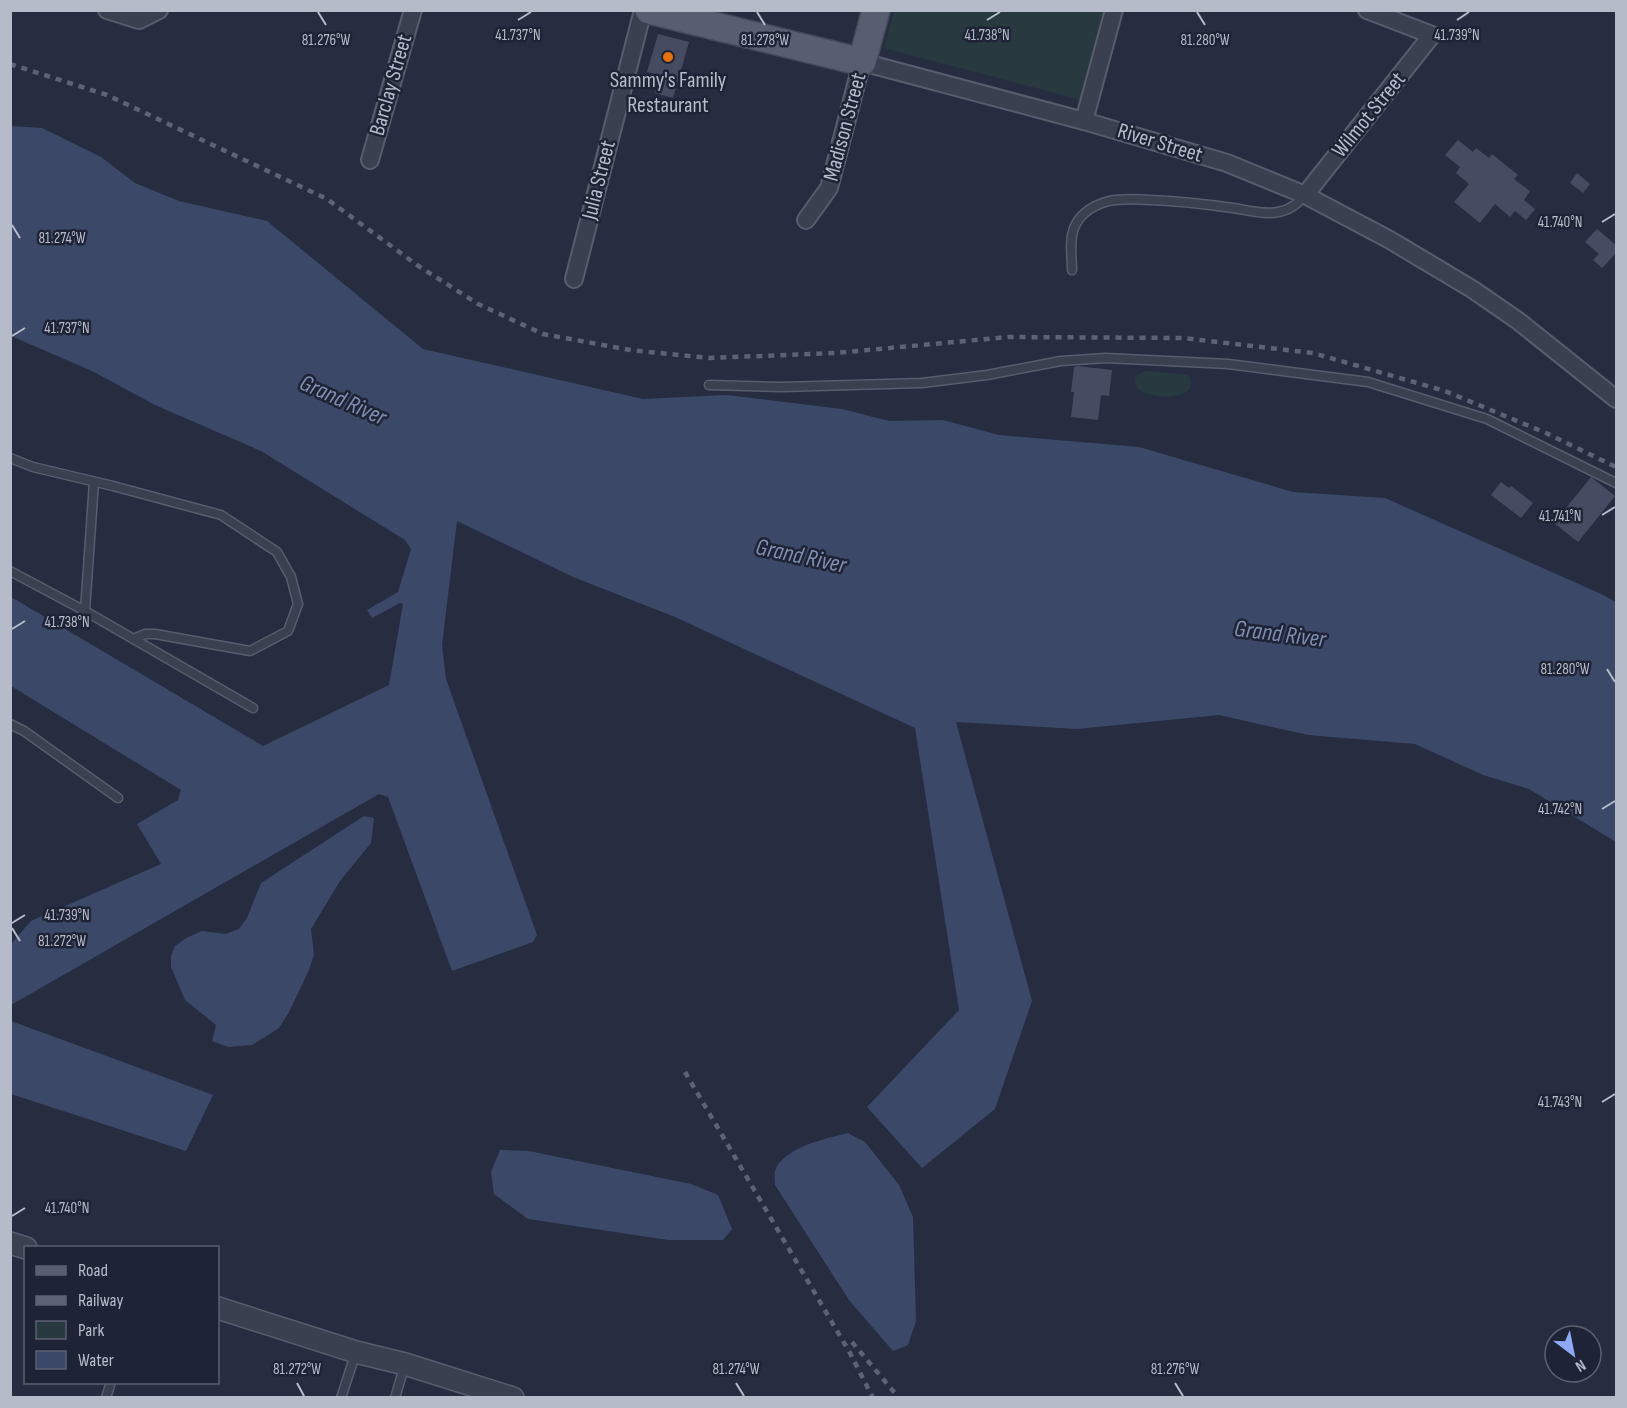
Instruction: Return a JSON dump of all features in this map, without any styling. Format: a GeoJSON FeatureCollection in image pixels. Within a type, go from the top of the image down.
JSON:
{"type":"FeatureCollection","features":[{"type":"Feature","properties":{"kind":"main road","name":"River Street"},"geometry":{"type":"LineString","coordinates":[[649,10],[862,62]]}},
{"type":"Feature","properties":{"kind":"main road"},"geometry":{"type":"LineString","coordinates":[[862,62],[876,10]]}},
{"type":"Feature","properties":{"kind":"street"},"geometry":{"type":"LineString","coordinates":[[107,10],[139,20],[159,10]]}},
{"type":"Feature","properties":{"kind":"street","name":"Barclay Street"},"geometry":{"type":"LineString","coordinates":[[370,160],[413,10]]}},
{"type":"Feature","properties":{"kind":"street","name":"Julia Street"},"geometry":{"type":"LineString","coordinates":[[574,279],[643,10]]}},
{"type":"Feature","properties":{"kind":"street"},"geometry":{"type":"LineString","coordinates":[[1084,121],[1114,10]]}},
{"type":"Feature","properties":{"kind":"street","name":"Wilmot Street"},"geometry":{"type":"LineString","coordinates":[[1305,195],[1432,34],[1368,10]]}},
{"type":"Feature","properties":{"kind":"street","name":"River Street"},"geometry":{"type":"LineString","coordinates":[[862,62],[1084,121],[1227,163],[1305,195],[1390,240],[1472,289],[1517,320],[1617,399]]}},
{"type":"Feature","properties":{"kind":"street","name":"Madison Street"},"geometry":{"type":"LineString","coordinates":[[806,220],[830,188],[862,62]]}},
{"type":"Feature","properties":{"kind":"street"},"geometry":{"type":"LineString","coordinates":[[219,1308],[356,1352],[405,1364],[472,1388],[513,1398]]}},
{"type":"Feature","properties":{"kind":"lane"},"geometry":{"type":"LineString","coordinates":[[1072,270],[1071,242],[1078,221],[1084,213],[1109,201],[1131,199],[1194,202],[1266,213],[1291,208],[1305,195]]}},
{"type":"Feature","properties":{"kind":"lane"},"geometry":{"type":"LineString","coordinates":[[709,386],[782,387],[922,383],[987,375],[1061,361],[1106,358],[1228,364],[1368,382],[1487,419],[1617,483]]}},
{"type":"Feature","properties":{"kind":"lane"},"geometry":{"type":"LineString","coordinates":[[10,458],[33,467],[220,515],[277,552],[291,577],[298,604],[288,631],[250,651],[155,634],[145,634],[133,639]]}},
{"type":"Feature","properties":{"kind":"lane"},"geometry":{"type":"LineString","coordinates":[[85,611],[94,482]]}},
{"type":"Feature","properties":{"kind":"lane"},"geometry":{"type":"LineString","coordinates":[[10,571],[85,611],[253,708]]}},
{"type":"Feature","properties":{"kind":"lane"},"geometry":{"type":"LineString","coordinates":[[10,724],[24,731],[118,798]]}},
{"type":"Feature","properties":{"kind":"lane"},"geometry":{"type":"LineString","coordinates":[[341,1398],[356,1352]]}},
{"type":"Feature","properties":{"kind":"lane"},"geometry":{"type":"LineString","coordinates":[[395,1398],[405,1364]]}},
{"type":"Feature","properties":{"kind":"green space"},"geometry":{"type":"Polygon","coordinates":[[[894,10],[1104,11],[1081,100],[884,48],[894,10]]]}},
{"type":"Feature","properties":{"kind":"green space"},"geometry":{"type":"Polygon","coordinates":[[[1149,371],[1188,375],[1191,383],[1182,394],[1174,396],[1145,393],[1138,389],[1135,382],[1140,374],[1149,371]]]}},
{"type":"Feature","properties":{"kind":"water","name":"Grand River"},"geometry":{"type":"Polygon","coordinates":[[[11,126],[42,128],[101,157],[135,183],[179,201],[267,221],[423,349],[643,399],[726,395],[842,409],[889,421],[943,420],[999,435],[1139,447],[1293,492],[1385,498],[1599,593],[1616,602],[1616,842],[1529,789],[1483,775],[1415,744],[1308,735],[1219,715],[1077,729],[956,722],[1032,1001],[995,1109],[922,1168],[867,1107],[959,1010],[915,728],[675,617],[573,577],[457,521],[442,645],[446,679],[537,935],[533,942],[452,971],[388,797],[379,794],[11,1005],[11,944],[31,921],[161,864],[137,824],[178,800],[181,790],[11,686],[11,597],[263,746],[389,685],[403,604],[400,603],[372,618],[367,610],[398,592],[411,549],[405,540],[261,451],[155,405],[92,371],[11,336],[11,126]]]}},
{"type":"Feature","properties":{"kind":"water"},"geometry":{"type":"Polygon","coordinates":[[[364,816],[374,818],[371,843],[340,881],[311,929],[314,954],[309,970],[279,1028],[252,1045],[228,1047],[212,1041],[216,1025],[185,1000],[171,967],[171,956],[175,946],[202,931],[226,934],[239,929],[247,918],[261,883],[364,816]]]}},
{"type":"Feature","properties":{"kind":"water"},"geometry":{"type":"Polygon","coordinates":[[[11,1021],[213,1095],[186,1151],[11,1094],[11,1021]]]}},
{"type":"Feature","properties":{"kind":"water"},"geometry":{"type":"Polygon","coordinates":[[[848,1133],[865,1142],[899,1185],[913,1217],[916,1321],[908,1345],[893,1351],[849,1300],[775,1185],[775,1171],[786,1156],[806,1145],[848,1133]]]}},
{"type":"Feature","properties":{"kind":"water"},"geometry":{"type":"Polygon","coordinates":[[[500,1150],[529,1151],[691,1184],[718,1195],[732,1229],[723,1240],[668,1240],[528,1219],[494,1194],[491,1172],[500,1150]]]}},
{"type":"Feature","properties":{"kind":"building","name":"Sammy's Family Restaurant"},"geometry":{"type":"Polygon","coordinates":[[[658,34],[689,42],[673,98],[655,93],[660,75],[647,72],[658,34]]]}},
{"type":"Feature","properties":{"kind":"building"},"geometry":{"type":"Polygon","coordinates":[[[1458,140],[1473,152],[1476,148],[1489,158],[1492,154],[1518,175],[1514,179],[1530,191],[1524,200],[1535,209],[1526,220],[1515,211],[1510,217],[1495,204],[1480,223],[1454,202],[1469,184],[1456,173],[1460,167],[1445,155],[1458,140]]]}},
{"type":"Feature","properties":{"kind":"building"},"geometry":{"type":"Polygon","coordinates":[[[1577,173],[1590,184],[1583,193],[1570,183],[1577,173]]]}},
{"type":"Feature","properties":{"kind":"building"},"geometry":{"type":"Polygon","coordinates":[[[1597,229],[1617,246],[1617,252],[1602,268],[1593,260],[1599,254],[1585,242],[1597,229]]]}},
{"type":"Feature","properties":{"kind":"building"},"geometry":{"type":"Polygon","coordinates":[[[1074,367],[1112,370],[1109,396],[1101,395],[1098,420],[1071,417],[1074,367]]]}},
{"type":"Feature","properties":{"kind":"building"},"geometry":{"type":"Polygon","coordinates":[[[1591,477],[1615,496],[1578,542],[1554,523],[1591,477]]]}},
{"type":"Feature","properties":{"kind":"building"},"geometry":{"type":"Polygon","coordinates":[[[1501,482],[1509,488],[1511,486],[1533,503],[1521,518],[1491,495],[1501,482]]]}},
{"type":"Feature","properties":{"kind":"railway"},"geometry":{"type":"LineString","coordinates":[[10,64],[107,95],[327,199],[417,265],[478,304],[543,334],[630,350],[709,358],[836,353],[1008,337],[1183,338],[1313,353],[1445,391],[1546,433],[1616,467]]}},
{"type":"Feature","properties":{"kind":"railway"},"geometry":{"type":"LineString","coordinates":[[685,1072],[850,1353],[873,1398]]}},
{"type":"Feature","properties":{"kind":"railway"},"geometry":{"type":"LineString","coordinates":[[852,1342],[899,1398]]}},
{"type":"Feature","properties":{"kind":"place","name":"Sammy's Family Restaurant"},"geometry":{"type":"Point","coordinates":[668,57]}}]}
